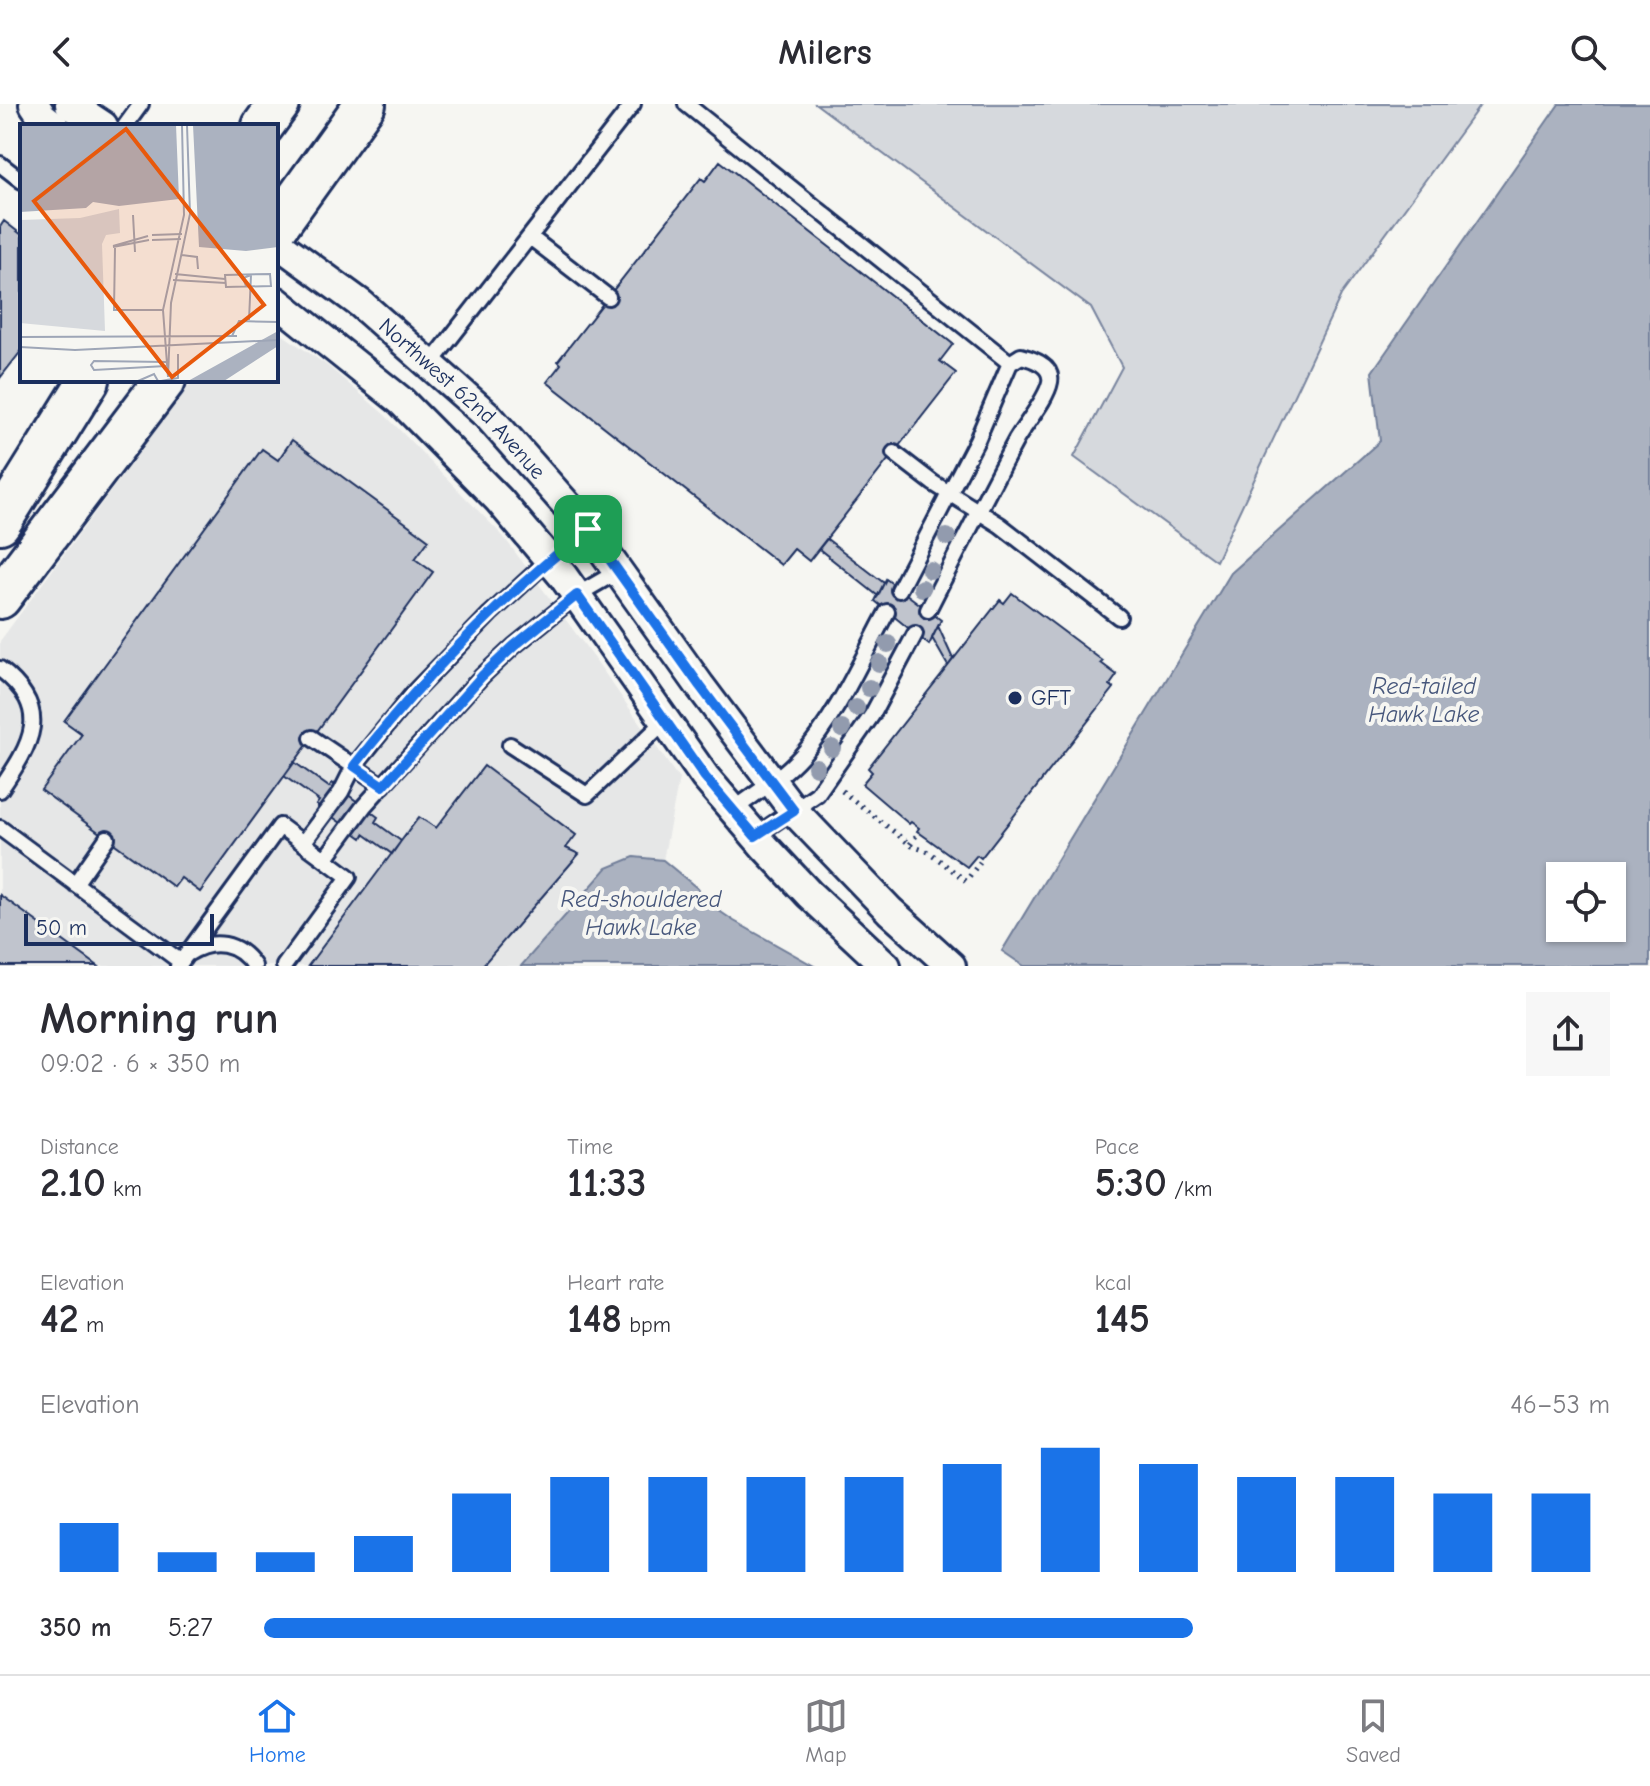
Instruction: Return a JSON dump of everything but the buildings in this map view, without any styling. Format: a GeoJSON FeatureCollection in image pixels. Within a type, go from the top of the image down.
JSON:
{"type":"FeatureCollection","features":[{"type":"Feature","properties":{"kind":"main road"},"geometry":{"type":"LineString","coordinates":[[264,124],[279,104]]}},
{"type":"Feature","properties":{"kind":"main road"},"geometry":{"type":"LineString","coordinates":[[278,225],[365,104]]}},
{"type":"Feature","properties":{"kind":"main road"},"geometry":{"type":"LineString","coordinates":[[0,523],[88,382]]}},
{"type":"Feature","properties":{"kind":"main road"},"geometry":{"type":"LineString","coordinates":[[0,598],[163,382]]}},
{"type":"Feature","properties":{"kind":"street"},"geometry":{"type":"LineString","coordinates":[[34,104],[52,124]]}},
{"type":"Feature","properties":{"kind":"street"},"geometry":{"type":"LineString","coordinates":[[70,104],[100,119]]}},
{"type":"Feature","properties":{"kind":"street","name":"Northwest 62nd Avenue"},"geometry":{"type":"LineString","coordinates":[[278,243],[361,304],[488,416],[620,570],[770,782],[794,811],[873,894],[951,966]]}},
{"type":"Feature","properties":{"kind":"street","name":"Northwest 62nd Avenue"},"geometry":{"type":"LineString","coordinates":[[278,303],[401,401],[488,488],[550,559],[665,721],[733,810],[835,921],[886,966]]}},
{"type":"Feature","properties":{"kind":"lane"},"geometry":{"type":"LineString","coordinates":[[126,124],[141,104]]}},
{"type":"Feature","properties":{"kind":"lane"},"geometry":{"type":"LineString","coordinates":[[431,363],[633,104]]}},
{"type":"Feature","properties":{"kind":"lane"},"geometry":{"type":"LineString","coordinates":[[686,104],[1010,363]]}},
{"type":"Feature","properties":{"kind":"lane"},"geometry":{"type":"LineString","coordinates":[[0,164],[20,179]]}},
{"type":"Feature","properties":{"kind":"lane"},"geometry":{"type":"LineString","coordinates":[[530,237],[608,297]]}},
{"type":"Feature","properties":{"kind":"lane"},"geometry":{"type":"LineString","coordinates":[[899,590],[977,440],[1010,363],[1021,356],[1044,365],[1050,382],[928,610]]}},
{"type":"Feature","properties":{"kind":"lane"},"geometry":{"type":"LineString","coordinates":[[894,453],[933,483],[979,511],[1119,617]]}},
{"type":"Feature","properties":{"kind":"lane"},"geometry":{"type":"LineString","coordinates":[[303,843],[341,792],[354,766],[415,691],[454,649],[550,559],[588,529]]}},
{"type":"Feature","properties":{"kind":"lane"},"geometry":{"type":"LineString","coordinates":[[325,859],[364,806],[482,676],[577,595],[620,570]]}},
{"type":"Feature","properties":{"kind":"lane"},"geometry":{"type":"LineString","coordinates":[[733,810],[801,756],[827,722],[887,612]]}},
{"type":"Feature","properties":{"kind":"lane"},"geometry":{"type":"LineString","coordinates":[[755,836],[811,800],[845,757],[872,715],[915,634]]}},
{"type":"Feature","properties":{"kind":"lane"},"geometry":{"type":"LineString","coordinates":[[0,669],[26,693],[33,718],[24,752],[0,790]]}},
{"type":"Feature","properties":{"kind":"lane"},"geometry":{"type":"LineString","coordinates":[[510,745],[587,795],[665,721]]}},
{"type":"Feature","properties":{"kind":"lane"},"geometry":{"type":"LineString","coordinates":[[312,738],[383,786]]}},
{"type":"Feature","properties":{"kind":"lane"},"geometry":{"type":"LineString","coordinates":[[179,965],[280,826],[349,877],[284,966]]}},
{"type":"Feature","properties":{"kind":"lane"},"geometry":{"type":"LineString","coordinates":[[0,828],[179,965]]}},
{"type":"Feature","properties":{"kind":"lane"},"geometry":{"type":"LineString","coordinates":[[75,884],[107,838]]}},
{"type":"Feature","properties":{"kind":"lane"},"geometry":{"type":"LineString","coordinates":[[179,965],[200,946],[224,944],[245,954],[254,966]]}},
{"type":"Feature","properties":{"kind":"path"},"geometry":{"type":"LineString","coordinates":[[842,791],[910,844],[929,852],[966,881],[980,862]]}},
{"type":"Feature","properties":{"kind":"path"},"geometry":{"type":"LineString","coordinates":[[910,844],[919,832]]}},
{"type":"Feature","properties":{"kind":"shaded area"},"geometry":{"type":"Polygon","coordinates":[[[816,104],[1481,104],[1341,295],[1216,561],[1074,457],[1122,367],[1091,308],[816,104]]]}},
{"type":"Feature","properties":{"kind":"shaded area"},"geometry":{"type":"Polygon","coordinates":[[[278,331],[328,366],[385,415],[503,536],[595,659],[679,779],[663,860],[634,857],[607,868],[521,966],[0,966],[0,641],[192,382],[278,382],[278,331]]]}},
{"type":"Feature","properties":{"kind":"water","name":"Red-tailed Hawk Lake"},"geometry":{"type":"Polygon","coordinates":[[[1559,104],[1650,104],[1650,966],[1024,966],[1002,951],[1231,573],[1380,441],[1372,372],[1559,104]]]}},
{"type":"Feature","properties":{"kind":"water","name":"Red-shouldered Hawk Lake"},"geometry":{"type":"Polygon","coordinates":[[[634,857],[663,860],[697,888],[715,908],[814,966],[521,966],[607,868],[634,857]]]}},
{"type":"Feature","properties":{"kind":"place","name":"GFT"},"geometry":{"type":"Point","coordinates":[1015,698]}},
{"type":"Feature","properties":{"kind":"route"},"geometry":{"type":"LineString","coordinates":[[588,529],[794,811],[755,836],[705,777],[577,595],[482,676],[383,786],[354,766],[454,649],[550,559],[588,529]]}}]}
